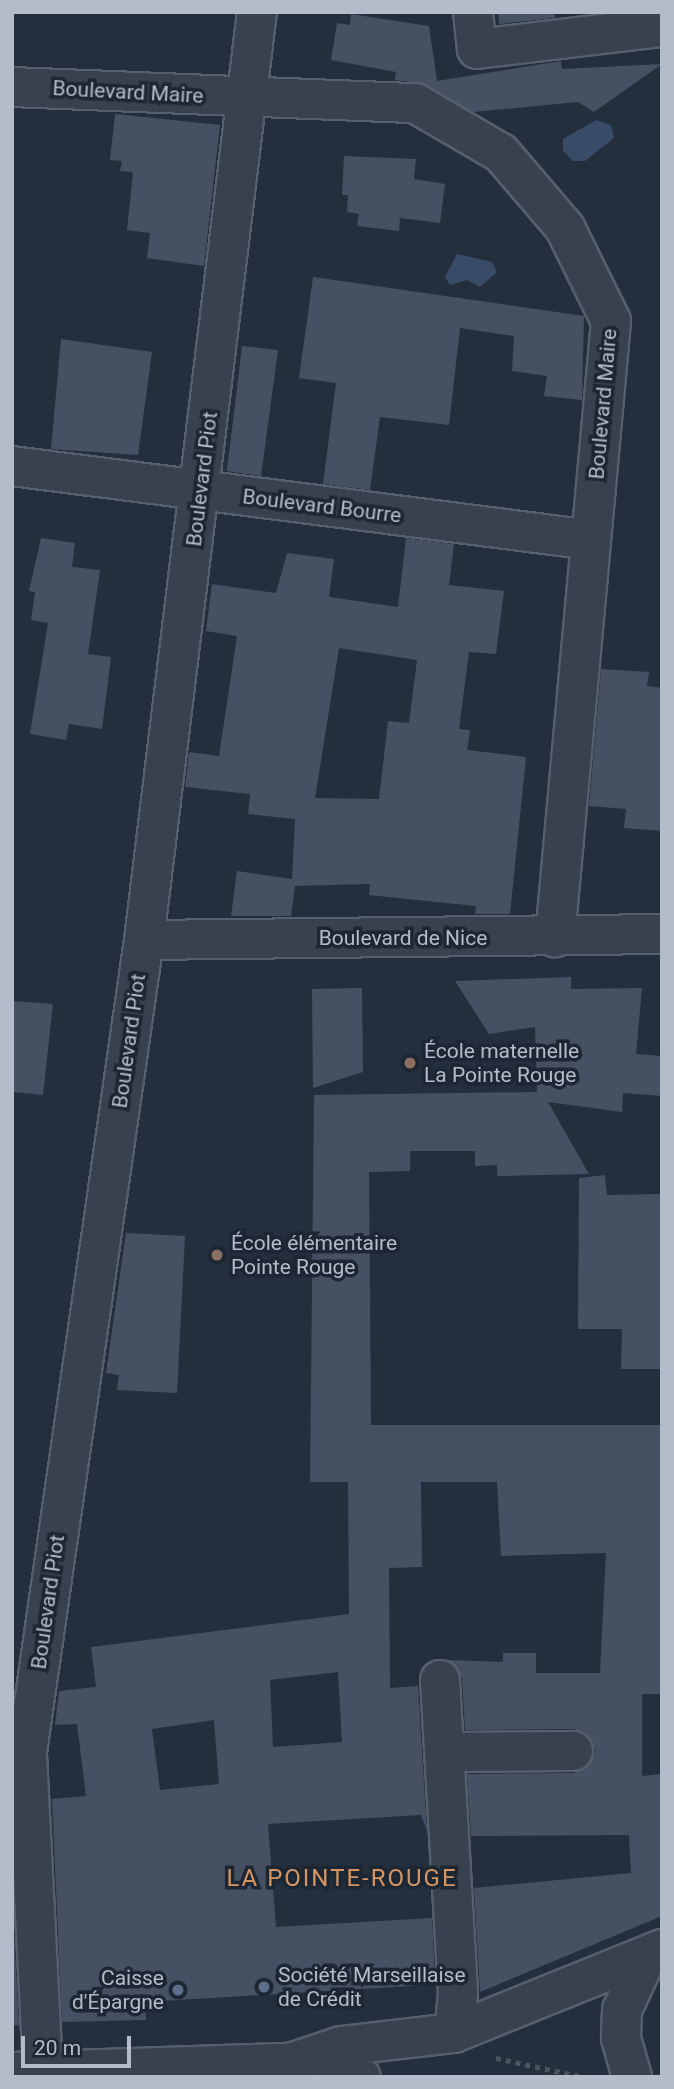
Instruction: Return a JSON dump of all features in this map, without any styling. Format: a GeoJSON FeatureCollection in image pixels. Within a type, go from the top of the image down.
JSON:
{"type":"FeatureCollection","features":[{"type":"Feature","properties":{"kind":"street","name":"Boulevard Piot"},"geometry":{"type":"LineString","coordinates":[[28,2071],[27,1752],[144,940],[201,491],[257,12]]}},
{"type":"Feature","properties":{"kind":"street"},"geometry":{"type":"LineString","coordinates":[[473,12],[477,49],[662,27]]}},
{"type":"Feature","properties":{"kind":"street","name":"Boulevard Maire"},"geometry":{"type":"LineString","coordinates":[[12,87],[415,103],[501,153],[565,228],[611,321],[555,937]]}},
{"type":"Feature","properties":{"kind":"street","name":"Boulevard Bourre"},"geometry":{"type":"LineString","coordinates":[[12,466],[591,540]]}},
{"type":"Feature","properties":{"kind":"street","name":"Boulevard de Nice"},"geometry":{"type":"LineString","coordinates":[[144,940],[662,934]]}},
{"type":"Feature","properties":{"kind":"street"},"geometry":{"type":"LineString","coordinates":[[440,1680],[447,1752],[458,1993],[454,2034]]}},
{"type":"Feature","properties":{"kind":"street"},"geometry":{"type":"LineString","coordinates":[[447,1752],[573,1751]]}},
{"type":"Feature","properties":{"kind":"street"},"geometry":{"type":"LineString","coordinates":[[290,2063],[341,2046],[454,2034],[654,1952]]}},
{"type":"Feature","properties":{"kind":"street"},"geometry":{"type":"LineString","coordinates":[[632,2077],[621,2038],[622,2010],[654,1952]]}},
{"type":"Feature","properties":{"kind":"street"},"geometry":{"type":"LineString","coordinates":[[28,2071],[290,2063],[361,2077]]}},
{"type":"Feature","properties":{"kind":"path"},"geometry":{"type":"LineString","coordinates":[[454,2034],[465,2052],[584,2077]]}},
{"type":"Feature","properties":{"kind":"water"},"geometry":{"type":"Polygon","coordinates":[[[596,120],[611,125],[614,138],[585,161],[573,161],[563,151],[563,139],[596,120]]]}},
{"type":"Feature","properties":{"kind":"water"},"geometry":{"type":"Polygon","coordinates":[[[457,254],[492,262],[497,272],[480,287],[467,280],[450,285],[445,277],[457,254]]]}},
{"type":"Feature","properties":{"kind":"building"},"geometry":{"type":"Polygon","coordinates":[[[498,12],[554,12],[555,18],[499,24],[498,12]]]}},
{"type":"Feature","properties":{"kind":"building"},"geometry":{"type":"Polygon","coordinates":[[[351,14],[429,26],[437,81],[561,61],[562,69],[662,64],[594,112],[578,102],[473,112],[425,84],[395,80],[396,72],[331,60],[337,23],[350,25],[351,14]]]}},
{"type":"Feature","properties":{"kind":"building"},"geometry":{"type":"Polygon","coordinates":[[[115,114],[220,125],[204,266],[147,258],[150,233],[127,230],[133,172],[120,171],[122,161],[110,160],[115,114]]]}},
{"type":"Feature","properties":{"kind":"building"},"geometry":{"type":"Polygon","coordinates":[[[344,156],[416,159],[414,179],[445,184],[440,223],[400,218],[399,231],[357,226],[359,214],[347,212],[348,195],[342,195],[344,156]]]}},
{"type":"Feature","properties":{"kind":"building"},"geometry":{"type":"Polygon","coordinates":[[[313,277],[584,316],[582,400],[544,396],[547,376],[512,371],[514,336],[460,328],[449,425],[380,417],[370,490],[323,484],[336,383],[299,378],[313,277]]]}},
{"type":"Feature","properties":{"kind":"building"},"geometry":{"type":"Polygon","coordinates":[[[61,339],[152,352],[138,455],[51,449],[61,339]]]}},
{"type":"Feature","properties":{"kind":"building"},"geometry":{"type":"Polygon","coordinates":[[[242,346],[278,350],[261,476],[227,471],[242,346]]]}},
{"type":"Feature","properties":{"kind":"building"},"geometry":{"type":"Polygon","coordinates":[[[41,538],[75,543],[72,567],[100,570],[88,654],[111,657],[102,729],[69,724],[66,740],[30,734],[48,623],[31,620],[35,592],[29,591],[41,538]]]}},
{"type":"Feature","properties":{"kind":"building"},"geometry":{"type":"Polygon","coordinates":[[[406,538],[454,544],[449,585],[504,591],[496,654],[469,652],[459,729],[470,730],[467,750],[526,757],[510,914],[475,914],[476,906],[369,895],[370,884],[295,886],[291,916],[231,916],[237,871],[292,879],[295,819],[248,814],[250,794],[185,787],[189,752],[219,756],[237,636],[206,631],[212,584],[276,593],[287,553],[334,559],[329,597],[398,607],[406,538]],[[339,648],[315,798],[379,799],[388,721],[409,723],[417,660],[339,648]]]}},
{"type":"Feature","properties":{"kind":"building"},"geometry":{"type":"Polygon","coordinates":[[[601,669],[649,672],[647,686],[662,688],[662,831],[624,828],[626,809],[589,806],[601,669]]]}},
{"type":"Feature","properties":{"kind":"building"},"geometry":{"type":"Polygon","coordinates":[[[571,977],[571,989],[642,988],[636,1054],[662,1056],[662,1096],[623,1093],[622,1112],[548,1102],[589,1174],[497,1176],[497,1165],[475,1166],[475,1151],[410,1151],[410,1171],[369,1172],[371,1425],[662,1425],[662,1694],[642,1694],[642,1776],[662,1774],[662,1916],[480,1992],[474,1888],[631,1873],[629,1835],[471,1836],[467,1774],[574,1773],[592,1762],[595,1750],[584,1732],[574,1729],[465,1730],[462,1678],[449,1660],[503,1662],[503,1653],[536,1653],[536,1673],[600,1673],[606,1553],[501,1556],[497,1482],[421,1482],[422,1567],[389,1568],[390,1688],[418,1686],[427,1831],[421,1815],[268,1824],[276,1927],[432,1918],[435,1976],[427,1985],[145,2002],[146,2020],[62,2022],[52,1799],[86,1796],[77,1724],[55,1725],[59,1691],[96,1687],[91,1647],[349,1614],[348,1482],[310,1482],[314,1095],[537,1092],[535,1027],[489,1034],[455,981],[571,977]],[[338,1672],[270,1680],[273,1747],[342,1742],[338,1672]],[[214,1720],[152,1729],[160,1790],[219,1784],[214,1720]]]}},
{"type":"Feature","properties":{"kind":"building"},"geometry":{"type":"Polygon","coordinates":[[[362,988],[363,1072],[313,1088],[312,989],[362,988]]]}},
{"type":"Feature","properties":{"kind":"building"},"geometry":{"type":"Polygon","coordinates":[[[12,1001],[53,1004],[43,1095],[12,1092],[12,1001]]]}},
{"type":"Feature","properties":{"kind":"building"},"geometry":{"type":"Polygon","coordinates":[[[605,1175],[607,1195],[662,1194],[662,1369],[621,1369],[622,1329],[578,1329],[579,1178],[605,1175]]]}},
{"type":"Feature","properties":{"kind":"building"},"geometry":{"type":"Polygon","coordinates":[[[126,1233],[185,1236],[177,1393],[117,1390],[119,1375],[106,1373],[126,1233]]]}},
{"type":"Feature","properties":{"kind":"building"},"geometry":{"type":"Polygon","coordinates":[[[12,1895],[19,2025],[12,2026],[12,1895]]]}},
{"type":"Feature","properties":{"kind":"place","name":"École maternelle La Pointe Rouge"},"geometry":{"type":"Point","coordinates":[410,1063]}},
{"type":"Feature","properties":{"kind":"place","name":"École élémentaire Pointe Rouge"},"geometry":{"type":"Point","coordinates":[217,1255]}},
{"type":"Feature","properties":{"kind":"place","name":"Société Marseillaise de Crédit"},"geometry":{"type":"Point","coordinates":[264,1987]}},
{"type":"Feature","properties":{"kind":"place","name":"Caisse d'Épargne"},"geometry":{"type":"Point","coordinates":[178,1990]}},
{"type":"Feature","properties":{"kind":"district","name":"LA POINTE-ROUGE"},"geometry":{"type":"Point","coordinates":[342,1879]}}]}
